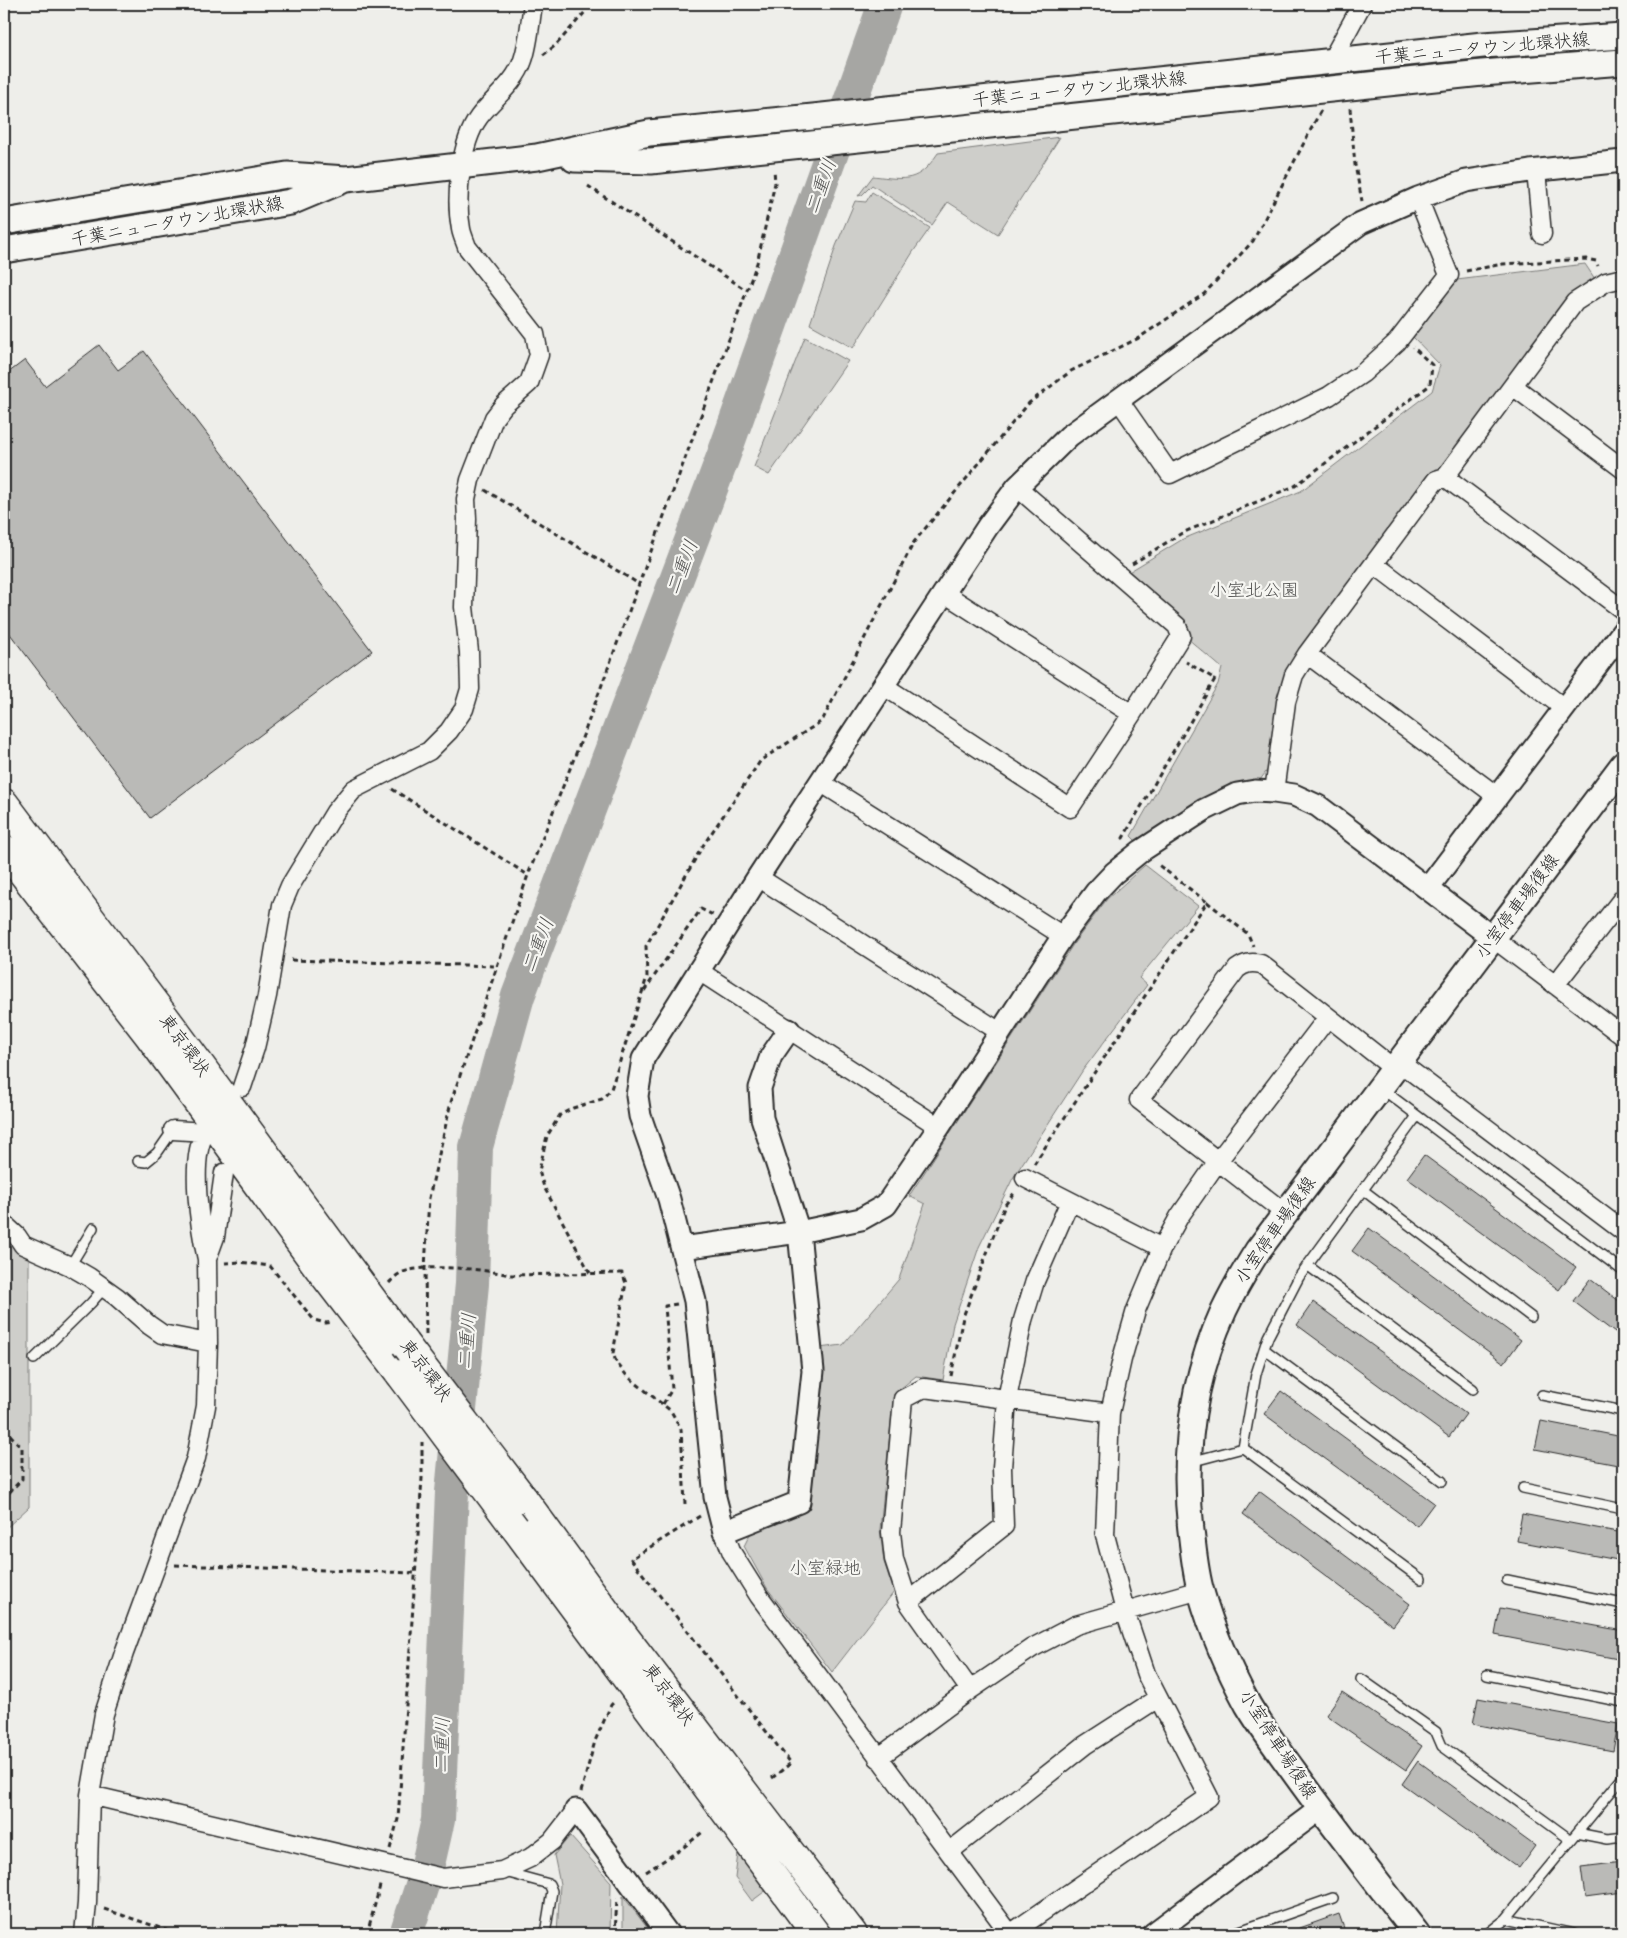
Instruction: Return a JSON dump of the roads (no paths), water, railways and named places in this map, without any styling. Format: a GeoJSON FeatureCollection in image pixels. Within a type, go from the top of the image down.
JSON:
{"type":"FeatureCollection","features":[{"type":"Feature","properties":{"kind":"highway","name":"東京環状"},"geometry":{"type":"LineString","coordinates":[[4,802],[179,1036],[416,1343],[523,1498],[612,1620],[853,1934]]}},
{"type":"Feature","properties":{"kind":"highway","name":"東京環状"},"geometry":{"type":"LineString","coordinates":[[4,848],[150,1037],[210,1129],[400,1374],[516,1528],[816,1934]]}},
{"type":"Feature","properties":{"kind":"main road","name":"千葉ニュータウン北環状線"},"geometry":{"type":"LineString","coordinates":[[4,222],[286,174],[346,179],[537,158],[649,133],[1330,63],[1483,45],[1623,36]]}},
{"type":"Feature","properties":{"kind":"main road","name":"千葉ニュータウン北環状線"},"geometry":{"type":"LineString","coordinates":[[537,158],[651,162],[1482,73],[1623,62]]}},
{"type":"Feature","properties":{"kind":"main road","name":"千葉ニュータウン北環状線"},"geometry":{"type":"LineString","coordinates":[[4,250],[291,202],[346,179]]}},
{"type":"Feature","properties":{"kind":"main road","name":"小室停車場復線"},"geometry":{"type":"LineString","coordinates":[[1417,1934],[1320,1809],[1249,1706],[1212,1627],[1200,1590],[1188,1509],[1187,1462],[1193,1410],[1210,1344],[1223,1311],[1237,1283],[1258,1250],[1390,1072],[1623,765]]}},
{"type":"Feature","properties":{"kind":"street"},"geometry":{"type":"LineString","coordinates":[[242,1087],[255,1048],[282,905],[290,886],[334,812],[354,790],[429,751],[449,731],[464,708],[470,689],[469,652],[464,607],[466,499],[470,480],[494,418],[504,405],[529,383],[539,355],[535,334],[467,247],[461,230],[458,191],[467,141],[478,118],[510,82],[524,59],[533,4]]}},
{"type":"Feature","properties":{"kind":"street"},"geometry":{"type":"LineString","coordinates":[[1330,63],[1362,4]]}},
{"type":"Feature","properties":{"kind":"street"},"geometry":{"type":"LineString","coordinates":[[1328,1017],[1218,1162],[1179,1217],[1162,1248],[1136,1310],[1122,1359],[1110,1413],[1105,1535],[1125,1611],[1146,1674],[1210,1797],[1010,1934],[759,1596],[732,1553],[717,1506],[695,1301],[669,1199],[640,1116],[637,1096],[643,1059],[650,1045],[758,877],[988,526],[1017,487],[1069,436],[1366,221],[1418,198],[1466,181],[1623,161]]}},
{"type":"Feature","properties":{"kind":"street"},"geometry":{"type":"LineString","coordinates":[[1536,171],[1542,234]]}},
{"type":"Feature","properties":{"kind":"street"},"geometry":{"type":"LineString","coordinates":[[1118,399],[1170,474],[1329,396],[1363,373],[1402,336],[1450,275],[1418,198]]}},
{"type":"Feature","properties":{"kind":"street"},"geometry":{"type":"LineString","coordinates":[[1274,792],[1286,702],[1294,675],[1307,654],[1436,480],[1445,477],[1575,302],[1615,280]]}},
{"type":"Feature","properties":{"kind":"street"},"geometry":{"type":"LineString","coordinates":[[1513,386],[1623,469]]}},
{"type":"Feature","properties":{"kind":"street"},"geometry":{"type":"LineString","coordinates":[[1445,477],[1623,610]]}},
{"type":"Feature","properties":{"kind":"street"},"geometry":{"type":"LineString","coordinates":[[884,686],[1070,808],[1181,636],[1177,626],[1017,487]]}},
{"type":"Feature","properties":{"kind":"street"},"geometry":{"type":"LineString","coordinates":[[1374,564],[1564,708]]}},
{"type":"Feature","properties":{"kind":"street"},"geometry":{"type":"LineString","coordinates":[[944,593],[1132,714]]}},
{"type":"Feature","properties":{"kind":"street"},"geometry":{"type":"LineString","coordinates":[[1428,888],[1623,631]]}},
{"type":"Feature","properties":{"kind":"street"},"geometry":{"type":"LineString","coordinates":[[1307,654],[1498,797]]}},
{"type":"Feature","properties":{"kind":"street"},"geometry":{"type":"LineString","coordinates":[[820,782],[1063,936]]}},
{"type":"Feature","properties":{"kind":"street"},"geometry":{"type":"LineString","coordinates":[[682,1248],[799,1232],[861,1219],[886,1205],[1063,936],[1096,892],[1141,851],[1225,799],[1237,794],[1255,791],[1274,792],[1294,795],[1318,806],[1623,1036]]}},
{"type":"Feature","properties":{"kind":"street"},"geometry":{"type":"LineString","coordinates":[[758,877],[1000,1032]]}},
{"type":"Feature","properties":{"kind":"street"},"geometry":{"type":"LineString","coordinates":[[1555,985],[1623,898]]}},
{"type":"Feature","properties":{"kind":"street"},"geometry":{"type":"LineString","coordinates":[[1285,1213],[1139,1100],[1237,969],[1243,964],[1252,962],[1261,964],[1328,1017],[1390,1072],[1623,1230]]}},
{"type":"Feature","properties":{"kind":"street"},"geometry":{"type":"LineString","coordinates":[[699,971],[939,1127]]}},
{"type":"Feature","properties":{"kind":"street"},"geometry":{"type":"LineString","coordinates":[[724,1532],[799,1502],[813,1371],[799,1232],[762,1118],[760,1088],[771,1056],[789,1030]]}},
{"type":"Feature","properties":{"kind":"street"},"geometry":{"type":"LineString","coordinates":[[84,1934],[87,1903],[90,1796],[104,1714],[196,1458],[206,1406],[208,1343],[207,1261],[200,1231],[196,1162],[210,1129],[172,1130]]}},
{"type":"Feature","properties":{"kind":"street"},"geometry":{"type":"LineString","coordinates":[[207,1261],[215,1237],[224,1173]]}},
{"type":"Feature","properties":{"kind":"street"},"geometry":{"type":"LineString","coordinates":[[1025,1178],[1162,1248]]}},
{"type":"Feature","properties":{"kind":"street"},"geometry":{"type":"LineString","coordinates":[[908,1602],[1004,1526],[1002,1468],[1007,1399],[1024,1320],[1035,1281],[1070,1201]]}},
{"type":"Feature","properties":{"kind":"street"},"geometry":{"type":"LineString","coordinates":[[4,1224],[17,1236],[23,1245],[70,1266],[104,1287],[162,1334],[208,1343]]}},
{"type":"Feature","properties":{"kind":"street"},"geometry":{"type":"LineString","coordinates":[[970,1690],[908,1602],[894,1559],[891,1532],[903,1399],[924,1388],[1110,1413]]}},
{"type":"Feature","properties":{"kind":"street"},"geometry":{"type":"LineString","coordinates":[[878,1758],[970,1690],[1032,1648],[1076,1625],[1200,1590]]}},
{"type":"Feature","properties":{"kind":"street"},"geometry":{"type":"LineString","coordinates":[[949,1852],[1085,1745],[1158,1698]]}},
{"type":"Feature","properties":{"kind":"street"},"geometry":{"type":"LineString","coordinates":[[90,1796],[443,1878],[502,1871],[530,1858],[552,1841],[576,1810],[668,1934]]}},
{"type":"Feature","properties":{"kind":"street"},"geometry":{"type":"LineString","coordinates":[[1153,1934],[1320,1809]]}},
{"type":"Feature","properties":{"kind":"lane"},"geometry":{"type":"LineString","coordinates":[[1390,1072],[1417,1116],[1623,1271]]}},
{"type":"Feature","properties":{"kind":"lane"},"geometry":{"type":"LineString","coordinates":[[1242,1448],[1256,1374],[1268,1338],[1290,1294],[1307,1266],[1417,1116]]}},
{"type":"Feature","properties":{"kind":"lane"},"geometry":{"type":"LineString","coordinates":[[138,1161],[146,1162],[157,1153],[172,1130]]}},
{"type":"Feature","properties":{"kind":"lane"},"geometry":{"type":"LineString","coordinates":[[1363,1190],[1531,1317]]}},
{"type":"Feature","properties":{"kind":"lane"},"geometry":{"type":"LineString","coordinates":[[70,1266],[93,1228]]}},
{"type":"Feature","properties":{"kind":"lane"},"geometry":{"type":"LineString","coordinates":[[1307,1266],[1472,1389]]}},
{"type":"Feature","properties":{"kind":"lane"},"geometry":{"type":"LineString","coordinates":[[34,1359],[91,1304],[104,1287]]}},
{"type":"Feature","properties":{"kind":"lane"},"geometry":{"type":"LineString","coordinates":[[1264,1349],[1442,1481]]}},
{"type":"Feature","properties":{"kind":"lane"},"geometry":{"type":"LineString","coordinates":[[1542,1394],[1623,1411]]}},
{"type":"Feature","properties":{"kind":"lane"},"geometry":{"type":"LineString","coordinates":[[1187,1462],[1242,1448]]}},
{"type":"Feature","properties":{"kind":"lane"},"geometry":{"type":"LineString","coordinates":[[1242,1448],[1421,1579]]}},
{"type":"Feature","properties":{"kind":"lane"},"geometry":{"type":"LineString","coordinates":[[1524,1488],[1623,1509]]}},
{"type":"Feature","properties":{"kind":"lane"},"geometry":{"type":"LineString","coordinates":[[1507,1580],[1623,1604]]}},
{"type":"Feature","properties":{"kind":"lane"},"geometry":{"type":"LineString","coordinates":[[1487,1675],[1623,1702]]}},
{"type":"Feature","properties":{"kind":"lane"},"geometry":{"type":"LineString","coordinates":[[1361,1679],[1436,1732],[1442,1746],[1574,1836],[1607,1839],[1623,1837]]}},
{"type":"Feature","properties":{"kind":"lane"},"geometry":{"type":"LineString","coordinates":[[1487,1934],[1506,1919],[1623,1777]]}},
{"type":"Feature","properties":{"kind":"lane"},"geometry":{"type":"LineString","coordinates":[[502,1871],[548,1884],[552,1891],[545,1934]]}},
{"type":"Feature","properties":{"kind":"lane"},"geometry":{"type":"LineString","coordinates":[[1231,1934],[1333,1898]]}},
{"type":"Feature","properties":{"kind":"lane"},"geometry":{"type":"LineString","coordinates":[[1506,1919],[1574,1934]]}},
{"type":"Feature","properties":{"kind":"waterway","name":"二重川"},"geometry":{"type":"LineString","coordinates":[[406,1934],[426,1873],[438,1820],[452,1492],[472,1284],[476,1147],[518,996],[723,457],[885,4]]}},
{"type":"Feature","properties":{"kind":"park label","name":"小室北公園"},"geometry":{"type":"Point","coordinates":[1254,590]}},
{"type":"Feature","properties":{"kind":"park label","name":"小室緑地"},"geometry":{"type":"Point","coordinates":[825,1568]}}]}
